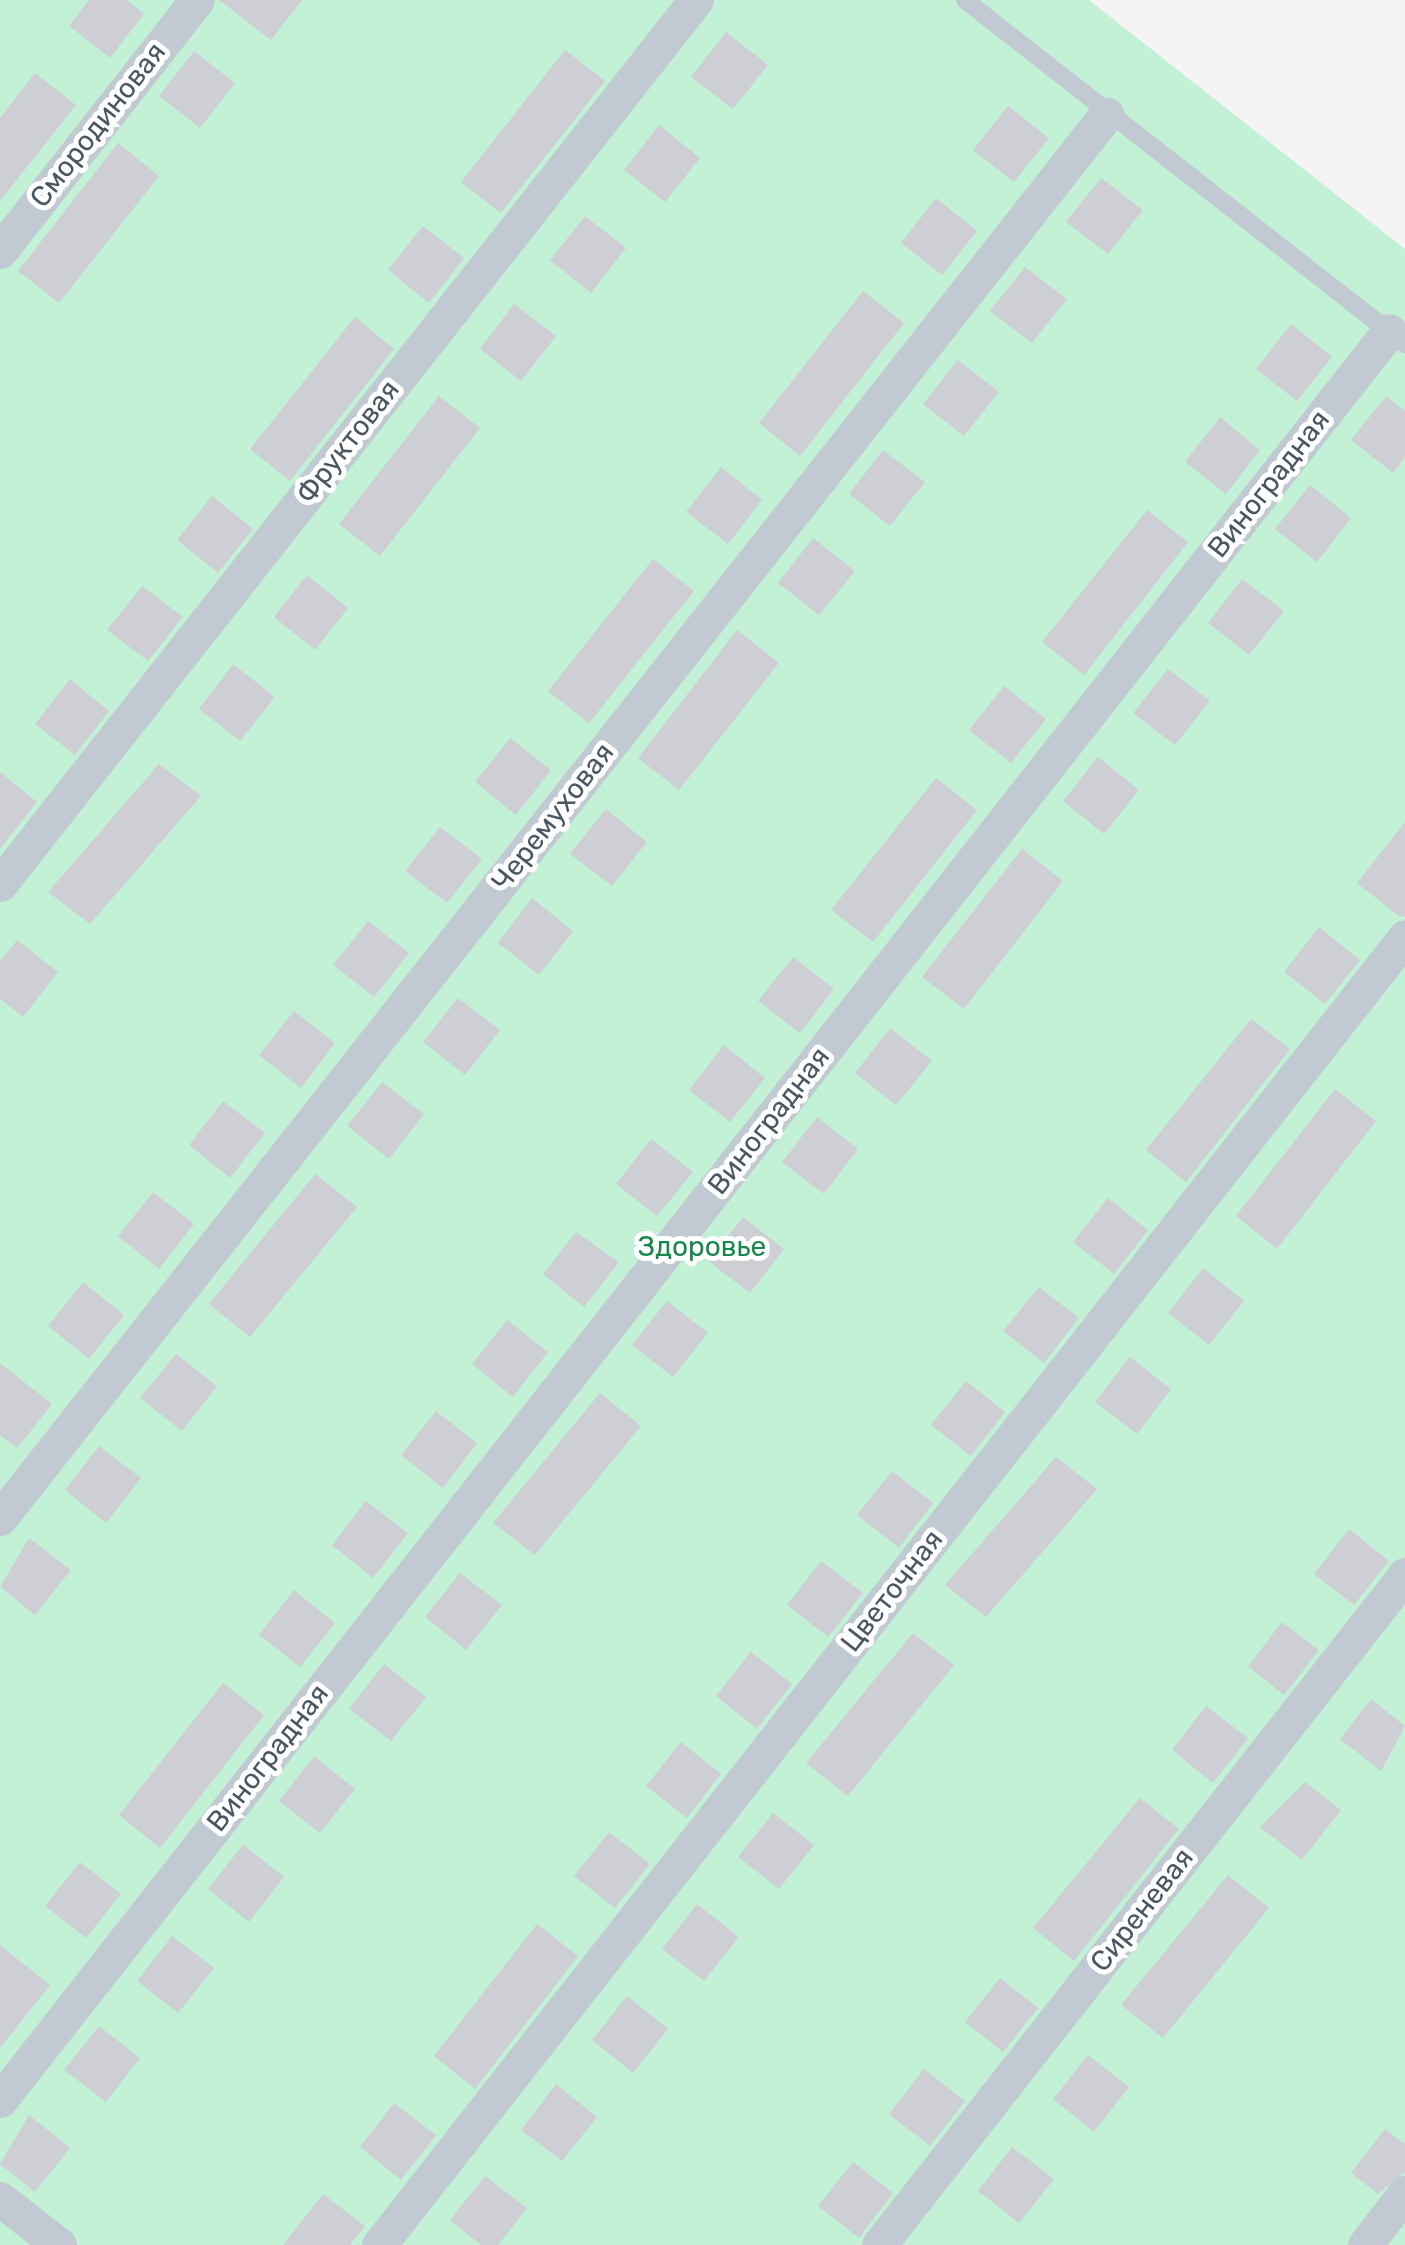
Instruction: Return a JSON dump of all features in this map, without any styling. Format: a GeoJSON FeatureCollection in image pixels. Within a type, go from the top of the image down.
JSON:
{"type":"FeatureCollection","features":[{"type":"Feature","properties":{"kind":"street","name":"Смородиновая"},"geometry":{"type":"LineString","coordinates":[[0,251],[197,0]]}},
{"type":"Feature","properties":{"kind":"street","name":"Фруктовая"},"geometry":{"type":"LineString","coordinates":[[0,884],[696,0]]}},
{"type":"Feature","properties":{"kind":"street","name":"Черемуховая"},"geometry":{"type":"LineString","coordinates":[[0,1518],[1106,115]]}},
{"type":"Feature","properties":{"kind":"street","name":"Виноградная"},"geometry":{"type":"LineString","coordinates":[[0,2100],[1397,338]]}},
{"type":"Feature","properties":{"kind":"street","name":"Цветочная"},"geometry":{"type":"LineString","coordinates":[[378,2245],[1405,937]]}},
{"type":"Feature","properties":{"kind":"street","name":"Сиреневая"},"geometry":{"type":"LineString","coordinates":[[879,2245],[1405,1575]]}},
{"type":"Feature","properties":{"kind":"street"},"geometry":{"type":"LineString","coordinates":[[1364,2245],[1405,2193]]}},
{"type":"Feature","properties":{"kind":"street"},"geometry":{"type":"LineString","coordinates":[[0,2199],[59,2245]]}},
{"type":"Feature","properties":{"kind":"lane"},"geometry":{"type":"LineString","coordinates":[[965,0],[1106,115],[1397,338]]}},
{"type":"Feature","properties":{"kind":"green space","name":"Здоровье"},"geometry":{"type":"Polygon","coordinates":[[[0,0],[1089,0],[1405,249],[1405,2245],[0,2245],[0,0]]]}},
{"type":"Feature","properties":{"kind":"building"},"geometry":{"type":"Polygon","coordinates":[[[89,0],[127,0],[144,14],[110,58],[69,26],[89,0]]]}},
{"type":"Feature","properties":{"kind":"building"},"geometry":{"type":"Polygon","coordinates":[[[219,0],[302,0],[271,40],[219,0]]]}},
{"type":"Feature","properties":{"kind":"building"},"geometry":{"type":"Polygon","coordinates":[[[726,32],[768,65],[733,109],[691,77],[726,32]]]}},
{"type":"Feature","properties":{"kind":"building"},"geometry":{"type":"Polygon","coordinates":[[[565,50],[605,81],[501,213],[461,182],[565,50]]]}},
{"type":"Feature","properties":{"kind":"building"},"geometry":{"type":"Polygon","coordinates":[[[194,51],[235,83],[200,128],[159,96],[194,51]]]}},
{"type":"Feature","properties":{"kind":"building"},"geometry":{"type":"Polygon","coordinates":[[[35,73],[76,105],[0,201],[0,118],[35,73]]]}},
{"type":"Feature","properties":{"kind":"building"},"geometry":{"type":"Polygon","coordinates":[[[1008,106],[1049,138],[1014,182],[973,150],[1008,106]]]}},
{"type":"Feature","properties":{"kind":"building"},"geometry":{"type":"Polygon","coordinates":[[[659,125],[700,158],[665,202],[624,170],[659,125]]]}},
{"type":"Feature","properties":{"kind":"building"},"geometry":{"type":"Polygon","coordinates":[[[118,143],[159,176],[59,303],[18,271],[118,143]]]}},
{"type":"Feature","properties":{"kind":"building"},"geometry":{"type":"Polygon","coordinates":[[[1101,178],[1143,210],[1108,254],[1066,222],[1101,178]]]}},
{"type":"Feature","properties":{"kind":"building"},"geometry":{"type":"Polygon","coordinates":[[[936,198],[977,231],[942,275],[901,243],[936,198]]]}},
{"type":"Feature","properties":{"kind":"building"},"geometry":{"type":"Polygon","coordinates":[[[585,216],[626,248],[591,293],[550,260],[585,216]]]}},
{"type":"Feature","properties":{"kind":"building"},"geometry":{"type":"Polygon","coordinates":[[[423,226],[464,258],[429,303],[388,270],[423,226]]]}},
{"type":"Feature","properties":{"kind":"building"},"geometry":{"type":"Polygon","coordinates":[[[1025,267],[1067,299],[1032,343],[990,311],[1025,267]]]}},
{"type":"Feature","properties":{"kind":"building"},"geometry":{"type":"Polygon","coordinates":[[[863,291],[904,323],[800,456],[759,423],[863,291]]]}},
{"type":"Feature","properties":{"kind":"building"},"geometry":{"type":"Polygon","coordinates":[[[514,304],[556,336],[521,381],[480,349],[514,304]]]}},
{"type":"Feature","properties":{"kind":"building"},"geometry":{"type":"Polygon","coordinates":[[[355,317],[394,349],[290,481],[250,449],[355,317]]]}},
{"type":"Feature","properties":{"kind":"building"},"geometry":{"type":"Polygon","coordinates":[[[1291,324],[1332,357],[1297,401],[1256,369],[1291,324]]]}},
{"type":"Feature","properties":{"kind":"building"},"geometry":{"type":"Polygon","coordinates":[[[958,360],[999,392],[964,436],[923,404],[958,360]]]}},
{"type":"Feature","properties":{"kind":"building"},"geometry":{"type":"Polygon","coordinates":[[[439,396],[480,428],[380,556],[339,524],[439,396]]]}},
{"type":"Feature","properties":{"kind":"building"},"geometry":{"type":"Polygon","coordinates":[[[1386,396],[1405,411],[1405,457],[1393,473],[1351,440],[1386,396]]]}},
{"type":"Feature","properties":{"kind":"building"},"geometry":{"type":"Polygon","coordinates":[[[1220,417],[1260,450],[1226,494],[1185,462],[1220,417]]]}},
{"type":"Feature","properties":{"kind":"building"},"geometry":{"type":"Polygon","coordinates":[[[883,450],[925,482],[890,526],[849,494],[883,450]]]}},
{"type":"Feature","properties":{"kind":"building"},"geometry":{"type":"Polygon","coordinates":[[[721,467],[762,500],[728,544],[686,512],[721,467]]]}},
{"type":"Feature","properties":{"kind":"building"},"geometry":{"type":"Polygon","coordinates":[[[1310,485],[1351,518],[1317,562],[1275,529],[1310,485]]]}},
{"type":"Feature","properties":{"kind":"building"},"geometry":{"type":"Polygon","coordinates":[[[212,496],[253,529],[218,573],[177,540],[212,496]]]}},
{"type":"Feature","properties":{"kind":"building"},"geometry":{"type":"Polygon","coordinates":[[[1147,510],[1188,542],[1084,675],[1042,642],[1147,510]]]}},
{"type":"Feature","properties":{"kind":"building"},"geometry":{"type":"Polygon","coordinates":[[[813,538],[855,571],[819,615],[778,583],[813,538]]]}},
{"type":"Feature","properties":{"kind":"building"},"geometry":{"type":"Polygon","coordinates":[[[653,559],[694,591],[589,723],[548,691],[653,559]]]}},
{"type":"Feature","properties":{"kind":"building"},"geometry":{"type":"Polygon","coordinates":[[[307,575],[348,608],[315,650],[274,617],[307,575]]]}},
{"type":"Feature","properties":{"kind":"building"},"geometry":{"type":"Polygon","coordinates":[[[1242,579],[1284,611],[1249,655],[1208,623],[1242,579]]]}},
{"type":"Feature","properties":{"kind":"building"},"geometry":{"type":"Polygon","coordinates":[[[142,586],[183,617],[148,661],[107,630],[142,586]]]}},
{"type":"Feature","properties":{"kind":"building"},"geometry":{"type":"Polygon","coordinates":[[[737,630],[779,663],[679,790],[638,758],[737,630]]]}},
{"type":"Feature","properties":{"kind":"building"},"geometry":{"type":"Polygon","coordinates":[[[233,664],[275,697],[240,741],[199,709],[233,664]]]}},
{"type":"Feature","properties":{"kind":"building"},"geometry":{"type":"Polygon","coordinates":[[[1168,669],[1210,701],[1175,745],[1133,713],[1168,669]]]}},
{"type":"Feature","properties":{"kind":"building"},"geometry":{"type":"Polygon","coordinates":[[[70,679],[109,711],[75,755],[35,724],[70,679]]]}},
{"type":"Feature","properties":{"kind":"building"},"geometry":{"type":"Polygon","coordinates":[[[1004,686],[1046,719],[1011,763],[969,730],[1004,686]]]}},
{"type":"Feature","properties":{"kind":"building"},"geometry":{"type":"Polygon","coordinates":[[[510,738],[551,770],[516,815],[475,782],[510,738]]]}},
{"type":"Feature","properties":{"kind":"building"},"geometry":{"type":"Polygon","coordinates":[[[1098,757],[1139,790],[1104,834],[1063,801],[1098,757]]]}},
{"type":"Feature","properties":{"kind":"building"},"geometry":{"type":"Polygon","coordinates":[[[159,764],[201,796],[90,924],[48,892],[159,764]]]}},
{"type":"Feature","properties":{"kind":"building"},"geometry":{"type":"Polygon","coordinates":[[[0,772],[37,802],[0,849],[0,772]]]}},
{"type":"Feature","properties":{"kind":"building"},"geometry":{"type":"Polygon","coordinates":[[[936,778],[977,810],[873,942],[831,910],[936,778]]]}},
{"type":"Feature","properties":{"kind":"building"},"geometry":{"type":"Polygon","coordinates":[[[606,809],[647,842],[612,886],[570,854],[606,809]]]}},
{"type":"Feature","properties":{"kind":"building"},"geometry":{"type":"Polygon","coordinates":[[[1405,822],[1405,916],[1400,917],[1357,883],[1405,822]]]}},
{"type":"Feature","properties":{"kind":"building"},"geometry":{"type":"Polygon","coordinates":[[[440,827],[482,859],[447,903],[405,871],[440,827]]]}},
{"type":"Feature","properties":{"kind":"building"},"geometry":{"type":"Polygon","coordinates":[[[1022,849],[1063,881],[964,1009],[922,977],[1022,849]]]}},
{"type":"Feature","properties":{"kind":"building"},"geometry":{"type":"Polygon","coordinates":[[[532,898],[573,931],[539,975],[498,943],[532,898]]]}},
{"type":"Feature","properties":{"kind":"building"},"geometry":{"type":"Polygon","coordinates":[[[368,921],[409,953],[374,997],[333,965],[368,921]]]}},
{"type":"Feature","properties":{"kind":"building"},"geometry":{"type":"Polygon","coordinates":[[[1319,927],[1360,960],[1325,1004],[1284,972],[1319,927]]]}},
{"type":"Feature","properties":{"kind":"building"},"geometry":{"type":"Polygon","coordinates":[[[17,940],[58,972],[23,1017],[0,999],[0,961],[17,940]]]}},
{"type":"Feature","properties":{"kind":"building"},"geometry":{"type":"Polygon","coordinates":[[[793,957],[834,989],[800,1033],[758,1001],[793,957]]]}},
{"type":"Feature","properties":{"kind":"building"},"geometry":{"type":"Polygon","coordinates":[[[458,998],[500,1030],[465,1075],[423,1042],[458,998]]]}},
{"type":"Feature","properties":{"kind":"building"},"geometry":{"type":"Polygon","coordinates":[[[294,1011],[335,1043],[301,1088],[259,1055],[294,1011]]]}},
{"type":"Feature","properties":{"kind":"building"},"geometry":{"type":"Polygon","coordinates":[[[1251,1019],[1290,1049],[1186,1182],[1146,1150],[1251,1019]]]}},
{"type":"Feature","properties":{"kind":"building"},"geometry":{"type":"Polygon","coordinates":[[[890,1028],[932,1061],[896,1105],[855,1073],[890,1028]]]}},
{"type":"Feature","properties":{"kind":"building"},"geometry":{"type":"Polygon","coordinates":[[[724,1045],[765,1078],[730,1122],[689,1090],[724,1045]]]}},
{"type":"Feature","properties":{"kind":"building"},"geometry":{"type":"Polygon","coordinates":[[[382,1082],[424,1114],[389,1159],[347,1126],[382,1082]]]}},
{"type":"Feature","properties":{"kind":"building"},"geometry":{"type":"Polygon","coordinates":[[[1335,1089],[1376,1121],[1277,1249],[1236,1216],[1335,1089]]]}},
{"type":"Feature","properties":{"kind":"building"},"geometry":{"type":"Polygon","coordinates":[[[223,1101],[265,1133],[230,1178],[189,1145],[223,1101]]]}},
{"type":"Feature","properties":{"kind":"building"},"geometry":{"type":"Polygon","coordinates":[[[817,1117],[858,1149],[824,1194],[782,1162],[817,1117]]]}},
{"type":"Feature","properties":{"kind":"building"},"geometry":{"type":"Polygon","coordinates":[[[651,1139],[693,1172],[657,1216],[616,1184],[651,1139]]]}},
{"type":"Feature","properties":{"kind":"building"},"geometry":{"type":"Polygon","coordinates":[[[315,1174],[357,1207],[250,1337],[209,1304],[315,1174]]]}},
{"type":"Feature","properties":{"kind":"building"},"geometry":{"type":"Polygon","coordinates":[[[153,1192],[194,1224],[159,1269],[118,1236],[153,1192]]]}},
{"type":"Feature","properties":{"kind":"building"},"geometry":{"type":"Polygon","coordinates":[[[1108,1198],[1148,1230],[1114,1274],[1073,1242],[1108,1198]]]}},
{"type":"Feature","properties":{"kind":"building"},"geometry":{"type":"Polygon","coordinates":[[[743,1217],[784,1249],[750,1293],[708,1261],[743,1217]]]}},
{"type":"Feature","properties":{"kind":"building"},"geometry":{"type":"Polygon","coordinates":[[[576,1232],[619,1262],[584,1307],[543,1274],[576,1232]]]}},
{"type":"Feature","properties":{"kind":"building"},"geometry":{"type":"Polygon","coordinates":[[[1203,1268],[1244,1301],[1209,1345],[1168,1313],[1203,1268]]]}},
{"type":"Feature","properties":{"kind":"building"},"geometry":{"type":"Polygon","coordinates":[[[83,1282],[124,1315],[89,1359],[48,1326],[83,1282]]]}},
{"type":"Feature","properties":{"kind":"building"},"geometry":{"type":"Polygon","coordinates":[[[1039,1287],[1079,1318],[1044,1363],[1003,1331],[1039,1287]]]}},
{"type":"Feature","properties":{"kind":"building"},"geometry":{"type":"Polygon","coordinates":[[[667,1301],[708,1333],[673,1377],[632,1345],[667,1301]]]}},
{"type":"Feature","properties":{"kind":"building"},"geometry":{"type":"Polygon","coordinates":[[[507,1320],[548,1352],[513,1397],[472,1364],[507,1320]]]}},
{"type":"Feature","properties":{"kind":"building"},"geometry":{"type":"Polygon","coordinates":[[[176,1354],[217,1386],[182,1431],[140,1398],[176,1354]]]}},
{"type":"Feature","properties":{"kind":"building"},"geometry":{"type":"Polygon","coordinates":[[[1130,1357],[1171,1389],[1137,1434],[1095,1402],[1130,1357]]]}},
{"type":"Feature","properties":{"kind":"building"},"geometry":{"type":"Polygon","coordinates":[[[0,1363],[52,1404],[17,1448],[0,1435],[0,1363]]]}},
{"type":"Feature","properties":{"kind":"building"},"geometry":{"type":"Polygon","coordinates":[[[966,1381],[1005,1412],[971,1456],[931,1425],[966,1381]]]}},
{"type":"Feature","properties":{"kind":"building"},"geometry":{"type":"Polygon","coordinates":[[[600,1393],[641,1426],[535,1555],[493,1523],[600,1393]]]}},
{"type":"Feature","properties":{"kind":"building"},"geometry":{"type":"Polygon","coordinates":[[[436,1411],[477,1443],[443,1488],[401,1455],[436,1411]]]}},
{"type":"Feature","properties":{"kind":"building"},"geometry":{"type":"Polygon","coordinates":[[[99,1446],[141,1478],[106,1523],[65,1490],[99,1446]]]}},
{"type":"Feature","properties":{"kind":"building"},"geometry":{"type":"Polygon","coordinates":[[[1056,1457],[1097,1489],[986,1617],[945,1585],[1056,1457]]]}},
{"type":"Feature","properties":{"kind":"building"},"geometry":{"type":"Polygon","coordinates":[[[892,1471],[933,1503],[899,1548],[857,1515],[892,1471]]]}},
{"type":"Feature","properties":{"kind":"building"},"geometry":{"type":"Polygon","coordinates":[[[366,1501],[408,1533],[373,1578],[332,1545],[366,1501]]]}},
{"type":"Feature","properties":{"kind":"building"},"geometry":{"type":"Polygon","coordinates":[[[1349,1529],[1389,1561],[1354,1605],[1314,1574],[1349,1529]]]}},
{"type":"Feature","properties":{"kind":"building"},"geometry":{"type":"Polygon","coordinates":[[[29,1538],[71,1570],[35,1615],[0,1587],[29,1538]]]}},
{"type":"Feature","properties":{"kind":"building"},"geometry":{"type":"Polygon","coordinates":[[[821,1561],[863,1593],[828,1637],[787,1605],[821,1561]]]}},
{"type":"Feature","properties":{"kind":"building"},"geometry":{"type":"Polygon","coordinates":[[[460,1573],[502,1605],[466,1650],[425,1617],[460,1573]]]}},
{"type":"Feature","properties":{"kind":"building"},"geometry":{"type":"Polygon","coordinates":[[[294,1590],[335,1623],[300,1667],[259,1635],[294,1590]]]}},
{"type":"Feature","properties":{"kind":"building"},"geometry":{"type":"Polygon","coordinates":[[[1282,1622],[1319,1650],[1284,1695],[1248,1666],[1282,1622]]]}},
{"type":"Feature","properties":{"kind":"building"},"geometry":{"type":"Polygon","coordinates":[[[913,1633],[954,1665],[848,1796],[806,1763],[913,1633]]]}},
{"type":"Feature","properties":{"kind":"building"},"geometry":{"type":"Polygon","coordinates":[[[751,1652],[792,1684],[757,1729],[716,1696],[751,1652]]]}},
{"type":"Feature","properties":{"kind":"building"},"geometry":{"type":"Polygon","coordinates":[[[384,1664],[426,1697],[391,1741],[349,1709],[384,1664]]]}},
{"type":"Feature","properties":{"kind":"building"},"geometry":{"type":"Polygon","coordinates":[[[223,1683],[264,1715],[160,1848],[119,1815],[223,1683]]]}},
{"type":"Feature","properties":{"kind":"building"},"geometry":{"type":"Polygon","coordinates":[[[1371,1699],[1405,1726],[1381,1771],[1340,1739],[1371,1699]]]}},
{"type":"Feature","properties":{"kind":"building"},"geometry":{"type":"Polygon","coordinates":[[[1206,1706],[1248,1738],[1213,1783],[1172,1750],[1206,1706]]]}},
{"type":"Feature","properties":{"kind":"building"},"geometry":{"type":"Polygon","coordinates":[[[681,1742],[721,1774],[687,1818],[646,1786],[681,1742]]]}},
{"type":"Feature","properties":{"kind":"building"},"geometry":{"type":"Polygon","coordinates":[[[314,1756],[355,1789],[320,1833],[279,1801],[314,1756]]]}},
{"type":"Feature","properties":{"kind":"building"},"geometry":{"type":"Polygon","coordinates":[[[1305,1782],[1341,1810],[1302,1860],[1260,1827],[1305,1782]]]}},
{"type":"Feature","properties":{"kind":"building"},"geometry":{"type":"Polygon","coordinates":[[[1140,1798],[1179,1829],[1074,1961],[1033,1928],[1140,1798]]]}},
{"type":"Feature","properties":{"kind":"building"},"geometry":{"type":"Polygon","coordinates":[[[773,1813],[814,1845],[779,1889],[738,1857],[773,1813]]]}},
{"type":"Feature","properties":{"kind":"building"},"geometry":{"type":"Polygon","coordinates":[[[609,1832],[650,1864],[615,1908],[574,1876],[609,1832]]]}},
{"type":"Feature","properties":{"kind":"building"},"geometry":{"type":"Polygon","coordinates":[[[243,1845],[284,1877],[249,1922],[208,1889],[243,1845]]]}},
{"type":"Feature","properties":{"kind":"building"},"geometry":{"type":"Polygon","coordinates":[[[80,1862],[121,1894],[86,1938],[45,1906],[80,1862]]]}},
{"type":"Feature","properties":{"kind":"building"},"geometry":{"type":"Polygon","coordinates":[[[1228,1875],[1269,1908],[1163,2038],[1121,2005],[1228,1875]]]}},
{"type":"Feature","properties":{"kind":"building"},"geometry":{"type":"Polygon","coordinates":[[[697,1904],[739,1937],[704,1981],[662,1949],[697,1904]]]}},
{"type":"Feature","properties":{"kind":"building"},"geometry":{"type":"Polygon","coordinates":[[[537,1924],[578,1956],[475,2089],[434,2056],[537,1924]]]}},
{"type":"Feature","properties":{"kind":"building"},"geometry":{"type":"Polygon","coordinates":[[[172,1936],[214,1968],[178,2013],[137,1981],[172,1936]]]}},
{"type":"Feature","properties":{"kind":"building"},"geometry":{"type":"Polygon","coordinates":[[[0,1945],[50,1985],[0,2048],[0,1945]]]}},
{"type":"Feature","properties":{"kind":"building"},"geometry":{"type":"Polygon","coordinates":[[[1000,1978],[1038,2008],[1003,2052],[965,2022],[1000,1978]]]}},
{"type":"Feature","properties":{"kind":"building"},"geometry":{"type":"Polygon","coordinates":[[[627,1996],[668,2029],[633,2073],[592,2040],[627,1996]]]}},
{"type":"Feature","properties":{"kind":"building"},"geometry":{"type":"Polygon","coordinates":[[[99,2026],[140,2058],[106,2102],[64,2070],[99,2026]]]}},
{"type":"Feature","properties":{"kind":"building"},"geometry":{"type":"Polygon","coordinates":[[[1088,2055],[1129,2087],[1094,2132],[1053,2099],[1088,2055]]]}},
{"type":"Feature","properties":{"kind":"building"},"geometry":{"type":"Polygon","coordinates":[[[924,2069],[965,2101],[930,2146],[889,2114],[924,2069]]]}},
{"type":"Feature","properties":{"kind":"building"},"geometry":{"type":"Polygon","coordinates":[[[556,2084],[597,2117],[562,2161],[521,2130],[556,2084]]]}},
{"type":"Feature","properties":{"kind":"building"},"geometry":{"type":"Polygon","coordinates":[[[394,2103],[436,2135],[401,2180],[360,2147],[394,2103]]]}},
{"type":"Feature","properties":{"kind":"building"},"geometry":{"type":"Polygon","coordinates":[[[29,2115],[70,2148],[35,2192],[0,2164],[29,2115]]]}},
{"type":"Feature","properties":{"kind":"building"},"geometry":{"type":"Polygon","coordinates":[[[1385,2129],[1405,2144],[1405,2172],[1378,2194],[1351,2173],[1385,2129]]]}},
{"type":"Feature","properties":{"kind":"building"},"geometry":{"type":"Polygon","coordinates":[[[1012,2147],[1054,2179],[1019,2223],[978,2191],[1012,2147]]]}},
{"type":"Feature","properties":{"kind":"building"},"geometry":{"type":"Polygon","coordinates":[[[853,2162],[893,2193],[859,2238],[818,2206],[853,2162]]]}},
{"type":"Feature","properties":{"kind":"building"},"geometry":{"type":"Polygon","coordinates":[[[485,2176],[527,2208],[498,2245],[481,2245],[450,2220],[485,2176]]]}},
{"type":"Feature","properties":{"kind":"building"},"geometry":{"type":"Polygon","coordinates":[[[323,2194],[365,2226],[350,2245],[283,2245],[323,2194]]]}}]}
